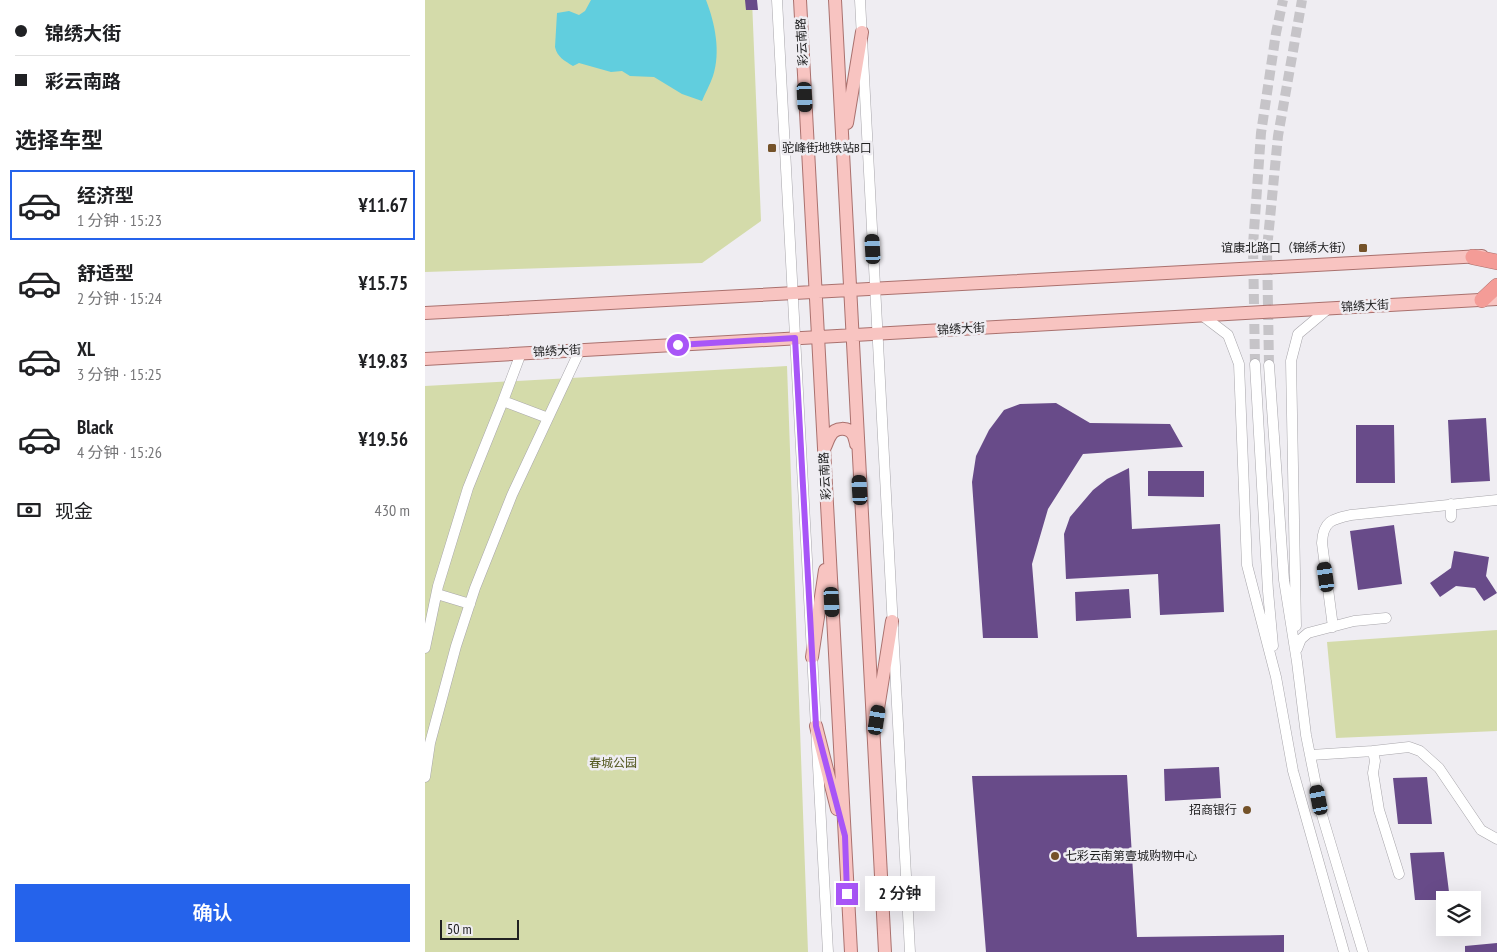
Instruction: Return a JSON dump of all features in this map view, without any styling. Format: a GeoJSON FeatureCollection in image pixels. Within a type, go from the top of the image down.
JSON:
{"type":"FeatureCollection","features":[{"type":"Feature","properties":{"kind":"highway"},"geometry":{"type":"LineString","coordinates":[[1473,257],[1497,262]]}},
{"type":"Feature","properties":{"kind":"highway"},"geometry":{"type":"LineString","coordinates":[[1490,300],[1497,286]]}},
{"type":"Feature","properties":{"kind":"main road","name":"彩云南路"},"geometry":{"type":"LineString","coordinates":[[800,0],[851,952]]}},
{"type":"Feature","properties":{"kind":"main road"},"geometry":{"type":"LineString","coordinates":[[835,0],[885,952]]}},
{"type":"Feature","properties":{"kind":"main road"},"geometry":{"type":"LineString","coordinates":[[843,146],[862,32]]}},
{"type":"Feature","properties":{"kind":"main road"},"geometry":{"type":"LineString","coordinates":[[425,313],[1497,256]]}},
{"type":"Feature","properties":{"kind":"main road","name":"锦绣大街"},"geometry":{"type":"LineString","coordinates":[[425,359],[1490,300]]}},
{"type":"Feature","properties":{"kind":"main road"},"geometry":{"type":"LineString","coordinates":[[824,451],[830,434],[840,429],[848,430],[854,436],[858,451]]}},
{"type":"Feature","properties":{"kind":"main road"},"geometry":{"type":"LineString","coordinates":[[812,658],[829,543]]}},
{"type":"Feature","properties":{"kind":"main road"},"geometry":{"type":"LineString","coordinates":[[873,740],[892,622]]}},
{"type":"Feature","properties":{"kind":"main road"},"geometry":{"type":"LineString","coordinates":[[816,726],[845,836]]}},
{"type":"Feature","properties":{"kind":"street"},"geometry":{"type":"LineString","coordinates":[[777,0],[828,952]]}},
{"type":"Feature","properties":{"kind":"street"},"geometry":{"type":"LineString","coordinates":[[860,0],[910,952]]}},
{"type":"Feature","properties":{"kind":"street"},"geometry":{"type":"LineString","coordinates":[[1297,662],[1291,361],[1298,334],[1329,308]]}},
{"type":"Feature","properties":{"kind":"street"},"geometry":{"type":"LineString","coordinates":[[1203,316],[1228,336],[1239,364],[1247,565],[1276,677],[1293,771],[1345,952]]}},
{"type":"Feature","properties":{"kind":"street"},"geometry":{"type":"LineString","coordinates":[[425,777],[432,734],[456,646],[470,604],[512,495],[580,350]]}},
{"type":"Feature","properties":{"kind":"street"},"geometry":{"type":"LineString","coordinates":[[425,648],[437,594],[468,488],[521,354]]}},
{"type":"Feature","properties":{"kind":"street"},"geometry":{"type":"LineString","coordinates":[[1255,364],[1268,591],[1276,677]]}},
{"type":"Feature","properties":{"kind":"street"},"geometry":{"type":"LineString","coordinates":[[1269,365],[1284,580],[1306,735],[1323,815],[1363,952]]}},
{"type":"Feature","properties":{"kind":"street"},"geometry":{"type":"LineString","coordinates":[[503,401],[548,418]]}},
{"type":"Feature","properties":{"kind":"street"},"geometry":{"type":"LineString","coordinates":[[1333,627],[1321,543],[1326,524],[1335,518],[1351,515],[1497,500]]}},
{"type":"Feature","properties":{"kind":"street"},"geometry":{"type":"LineString","coordinates":[[1451,504],[1451,517]]}},
{"type":"Feature","properties":{"kind":"street"},"geometry":{"type":"LineString","coordinates":[[437,594],[470,604]]}},
{"type":"Feature","properties":{"kind":"street"},"geometry":{"type":"LineString","coordinates":[[1297,649],[1301,639],[1309,633],[1354,621],[1386,618]]}},
{"type":"Feature","properties":{"kind":"street"},"geometry":{"type":"LineString","coordinates":[[1311,755],[1409,747],[1420,751],[1439,768],[1481,830],[1497,839]]}},
{"type":"Feature","properties":{"kind":"street"},"geometry":{"type":"LineString","coordinates":[[1373,751],[1375,761],[1373,773],[1379,810],[1399,874]]}},
{"type":"Feature","properties":{"kind":"green space"},"geometry":{"type":"Polygon","coordinates":[[[425,0],[752,0],[761,221],[702,263],[425,272],[425,0]]]}},
{"type":"Feature","properties":{"kind":"green space","name":"春城公园"},"geometry":{"type":"Polygon","coordinates":[[[787,366],[808,952],[425,952],[425,386],[787,366]]]}},
{"type":"Feature","properties":{"kind":"green space"},"geometry":{"type":"Polygon","coordinates":[[[1497,630],[1497,731],[1336,738],[1327,642],[1497,630]]]}},
{"type":"Feature","properties":{"kind":"water"},"geometry":{"type":"Polygon","coordinates":[[[591,0],[706,0],[716,38],[717,57],[713,76],[702,101],[682,94],[654,77],[630,76],[622,71],[611,72],[579,63],[573,66],[562,58],[555,47],[557,13],[569,11],[579,15],[585,11],[591,0]]]}},
{"type":"Feature","properties":{"kind":"building"},"geometry":{"type":"Polygon","coordinates":[[[745,0],[757,0],[758,10],[746,10],[745,0]]]}},
{"type":"Feature","properties":{"kind":"building"},"geometry":{"type":"Polygon","coordinates":[[[1056,403],[1090,423],[1170,424],[1183,447],[1083,454],[1048,509],[1032,564],[1038,638],[983,638],[972,482],[976,456],[989,430],[1004,410],[1020,404],[1056,403]]]}},
{"type":"Feature","properties":{"kind":"building"},"geometry":{"type":"Polygon","coordinates":[[[1486,418],[1490,481],[1451,483],[1448,420],[1486,418]]]}},
{"type":"Feature","properties":{"kind":"building"},"geometry":{"type":"Polygon","coordinates":[[[1356,425],[1394,425],[1395,483],[1356,483],[1356,425]]]}},
{"type":"Feature","properties":{"kind":"building"},"geometry":{"type":"Polygon","coordinates":[[[1129,468],[1132,529],[1220,524],[1224,612],[1160,615],[1158,574],[1066,579],[1064,534],[1070,517],[1093,490],[1107,479],[1129,468]]]}},
{"type":"Feature","properties":{"kind":"building"},"geometry":{"type":"Polygon","coordinates":[[[1148,471],[1204,471],[1204,497],[1148,496],[1148,471]]]}},
{"type":"Feature","properties":{"kind":"building"},"geometry":{"type":"Polygon","coordinates":[[[1394,525],[1402,584],[1358,590],[1350,531],[1394,525]]]}},
{"type":"Feature","properties":{"kind":"building"},"geometry":{"type":"Polygon","coordinates":[[[1454,551],[1489,557],[1486,576],[1497,593],[1484,601],[1475,588],[1456,586],[1440,597],[1430,583],[1451,568],[1454,551]]]}},
{"type":"Feature","properties":{"kind":"building"},"geometry":{"type":"Polygon","coordinates":[[[1129,589],[1131,618],[1076,621],[1075,592],[1129,589]]]}},
{"type":"Feature","properties":{"kind":"building"},"geometry":{"type":"Polygon","coordinates":[[[1219,767],[1221,798],[1165,801],[1164,769],[1219,767]]]}},
{"type":"Feature","properties":{"kind":"building","name":"七彩云南第壹城购物中心"},"geometry":{"type":"Polygon","coordinates":[[[1127,775],[1137,937],[1284,935],[1284,952],[986,952],[972,776],[1127,775]]]}},
{"type":"Feature","properties":{"kind":"building"},"geometry":{"type":"Polygon","coordinates":[[[1427,777],[1432,824],[1398,824],[1393,778],[1427,777]]]}},
{"type":"Feature","properties":{"kind":"building"},"geometry":{"type":"Polygon","coordinates":[[[1444,852],[1449,891],[1436,891],[1436,900],[1415,900],[1410,853],[1444,852]]]}},
{"type":"Feature","properties":{"kind":"building"},"geometry":{"type":"Polygon","coordinates":[[[1497,943],[1497,952],[1465,952],[1465,946],[1497,943]]]}},
{"type":"Feature","properties":{"kind":"tunnel"},"geometry":{"type":"LineString","coordinates":[[1255,364],[1253,245],[1261,133],[1276,33],[1283,0]]}},
{"type":"Feature","properties":{"kind":"tunnel"},"geometry":{"type":"LineString","coordinates":[[1269,365],[1267,249],[1278,136],[1302,0]]}},
{"type":"Feature","properties":{"kind":"place","name":"驼峰街地铁站B口"},"geometry":{"type":"Point","coordinates":[772,148]}},
{"type":"Feature","properties":{"kind":"place","name":"谊康北路口（锦绣大街）"},"geometry":{"type":"Point","coordinates":[1363,248]}},
{"type":"Feature","properties":{"kind":"place","name":"招商银行"},"geometry":{"type":"Point","coordinates":[1247,810]}},
{"type":"Feature","properties":{"kind":"place","name":"七彩云南第壹城购物中心"},"geometry":{"type":"Point","coordinates":[1055,856]}},
{"type":"Feature","properties":{"kind":"route"},"geometry":{"type":"LineString","coordinates":[[678,345],[795,338],[816,726],[845,836],[847,894]]}}]}
